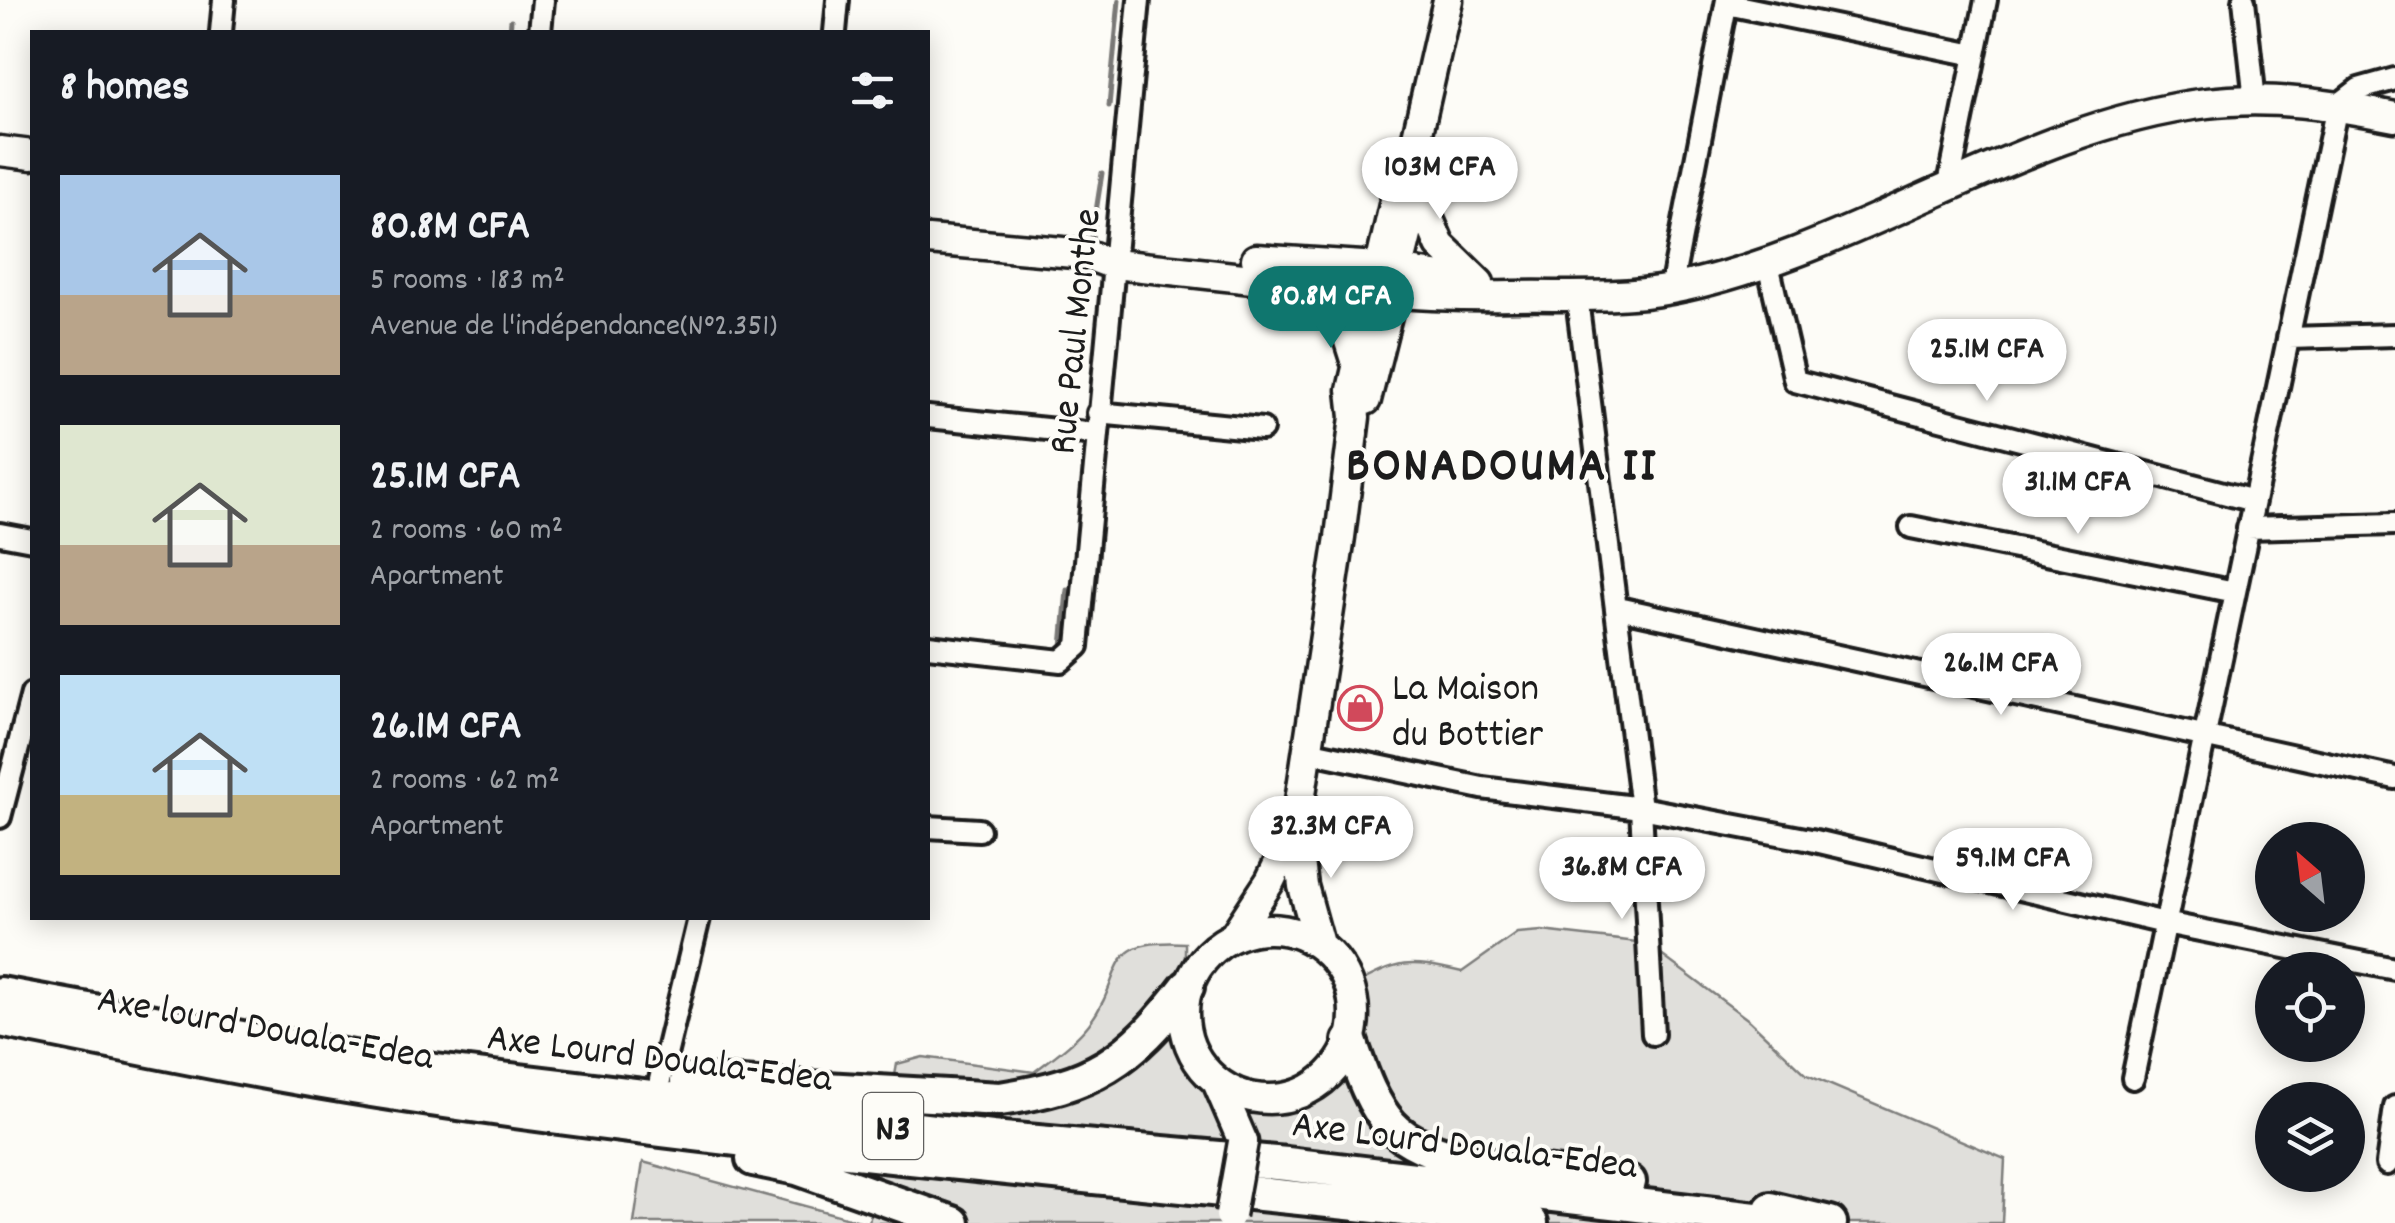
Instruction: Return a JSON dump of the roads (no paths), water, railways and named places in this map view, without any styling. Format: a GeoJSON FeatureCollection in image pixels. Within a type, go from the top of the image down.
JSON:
{"type":"FeatureCollection","features":[{"type":"Feature","properties":{"kind":"highway"},"geometry":{"type":"LineString","coordinates":[[586,1103],[660,1080],[1000,1098],[1045,1092],[1086,1080],[1120,1060],[1187,986]]}},
{"type":"Feature","properties":{"kind":"highway","name":"Axe Lourd Douala-Edea"},"geometry":{"type":"LineString","coordinates":[[0,994],[586,1103],[1287,1164],[1791,1223]]}},
{"type":"Feature","properties":{"kind":"highway","name":"Axe lourd Douala-Edea"},"geometry":{"type":"LineString","coordinates":[[0,1020],[398,1094],[586,1103],[988,1169],[1286,1195],[1531,1223]]}},
{"type":"Feature","properties":{"kind":"highway"},"geometry":{"type":"LineString","coordinates":[[1350,1042],[1390,1125],[1426,1148],[1469,1160],[1688,1190],[1830,1223]]}},
{"type":"Feature","properties":{"kind":"highway"},"geometry":{"type":"LineString","coordinates":[[586,1103],[797,1168],[952,1223]]}},
{"type":"Feature","properties":{"kind":"main road"},"geometry":{"type":"LineString","coordinates":[[1355,417],[1369,396],[1401,174],[1413,154],[1448,0]]}},
{"type":"Feature","properties":{"kind":"main road"},"geometry":{"type":"LineString","coordinates":[[1114,256],[1308,282],[1386,279],[1484,299],[1576,298],[1671,288],[1768,264],[2124,120],[2180,107],[2255,100],[2337,106],[2395,117]]}},
{"type":"Feature","properties":{"kind":"main road"},"geometry":{"type":"LineString","coordinates":[[0,151],[30,154]]}},
{"type":"Feature","properties":{"kind":"main road"},"geometry":{"type":"LineString","coordinates":[[1318,944],[1303,886],[1296,828],[1355,417],[1352,390],[1418,191],[1420,178],[1413,154]]}},
{"type":"Feature","properties":{"kind":"main road"},"geometry":{"type":"LineString","coordinates":[[1418,191],[1429,229],[1479,283]]}},
{"type":"Feature","properties":{"kind":"main road"},"geometry":{"type":"LineString","coordinates":[[930,240],[1386,279],[1479,283],[1510,296]]}},
{"type":"Feature","properties":{"kind":"main road"},"geometry":{"type":"LineString","coordinates":[[1308,282],[1342,319],[1356,370]]}},
{"type":"Feature","properties":{"kind":"main road"},"geometry":{"type":"LineString","coordinates":[[1243,1142],[1218,1084],[1190,1049],[1184,1026],[1187,986],[1202,961],[1234,936],[1270,881],[1296,828]]}},
{"type":"Feature","properties":{"kind":"main road"},"geometry":{"type":"LineString","coordinates":[[1218,1084],[1241,1094],[1282,1098],[1312,1087],[1335,1067],[1350,1042],[1354,1024],[1350,987],[1343,971],[1318,944],[1282,930],[1260,929],[1234,936]]}},
{"type":"Feature","properties":{"kind":"main road"},"geometry":{"type":"LineString","coordinates":[[1230,1219],[1243,1142],[1282,1098]]}},
{"type":"Feature","properties":{"kind":"street"},"geometry":{"type":"LineString","coordinates":[[221,30],[224,0]]}},
{"type":"Feature","properties":{"kind":"street"},"geometry":{"type":"LineString","coordinates":[[540,30],[543,0]]}},
{"type":"Feature","properties":{"kind":"street"},"geometry":{"type":"LineString","coordinates":[[835,30],[838,0]]}},
{"type":"Feature","properties":{"kind":"street","name":"Rue Paul Monthe"},"geometry":{"type":"LineString","coordinates":[[930,646],[1061,660],[1078,646],[1139,0]]}},
{"type":"Feature","properties":{"kind":"street"},"geometry":{"type":"LineString","coordinates":[[1948,189],[1986,0]]}},
{"type":"Feature","properties":{"kind":"street"},"geometry":{"type":"LineString","coordinates":[[2244,0],[2255,100]]}},
{"type":"Feature","properties":{"kind":"street"},"geometry":{"type":"LineString","coordinates":[[1671,288],[1727,2],[1975,55]]}},
{"type":"Feature","properties":{"kind":"street"},"geometry":{"type":"LineString","coordinates":[[2133,1078],[2337,106],[2359,89],[2395,79]]}},
{"type":"Feature","properties":{"kind":"street"},"geometry":{"type":"LineString","coordinates":[[1768,264],[1795,381],[2254,501]]}},
{"type":"Feature","properties":{"kind":"street"},"geometry":{"type":"LineString","coordinates":[[1576,298],[1641,808],[1653,1034]]}},
{"type":"Feature","properties":{"kind":"street"},"geometry":{"type":"LineString","coordinates":[[2288,338],[2395,336]]}},
{"type":"Feature","properties":{"kind":"street"},"geometry":{"type":"LineString","coordinates":[[930,417],[1262,429]]}},
{"type":"Feature","properties":{"kind":"street"},"geometry":{"type":"LineString","coordinates":[[2248,528],[2395,524]]}},
{"type":"Feature","properties":{"kind":"street"},"geometry":{"type":"LineString","coordinates":[[1911,526],[2235,592]]}},
{"type":"Feature","properties":{"kind":"street"},"geometry":{"type":"LineString","coordinates":[[0,534],[30,540]]}},
{"type":"Feature","properties":{"kind":"street"},"geometry":{"type":"LineString","coordinates":[[1618,608],[2395,778]]}},
{"type":"Feature","properties":{"kind":"street"},"geometry":{"type":"LineString","coordinates":[[0,817],[30,702]]}},
{"type":"Feature","properties":{"kind":"street"},"geometry":{"type":"LineString","coordinates":[[1307,751],[1482,788],[1641,808],[1811,840],[2165,923],[2395,969]]}},
{"type":"Feature","properties":{"kind":"street"},"geometry":{"type":"LineString","coordinates":[[930,827],[979,830]]}},
{"type":"Feature","properties":{"kind":"street"},"geometry":{"type":"LineString","coordinates":[[660,1080],[698,920]]}},
{"type":"Feature","properties":{"kind":"street"},"geometry":{"type":"LineString","coordinates":[[2387,1164],[2395,1108]]}},
{"type":"Feature","properties":{"kind":"waterway"},"geometry":{"type":"LineString","coordinates":[[1109,106],[1119,0]]}},
{"type":"Feature","properties":{"kind":"waterway"},"geometry":{"type":"LineString","coordinates":[[2255,5],[2259,37]]}},
{"type":"Feature","properties":{"kind":"waterway"},"geometry":{"type":"LineString","coordinates":[[510,30],[511,20]]}},
{"type":"Feature","properties":{"kind":"waterway"},"geometry":{"type":"LineString","coordinates":[[1092,237],[1102,173]]}},
{"type":"Feature","properties":{"kind":"waterway"},"geometry":{"type":"LineString","coordinates":[[1062,647],[1067,590]]}},
{"type":"Feature","properties":{"kind":"place","name":"La Maison du Bottier"},"geometry":{"type":"Point","coordinates":[1360,708]}},
{"type":"Feature","properties":{"kind":"district","name":"BONADOUMA II"},"geometry":{"type":"Point","coordinates":[1502,461]}}]}
